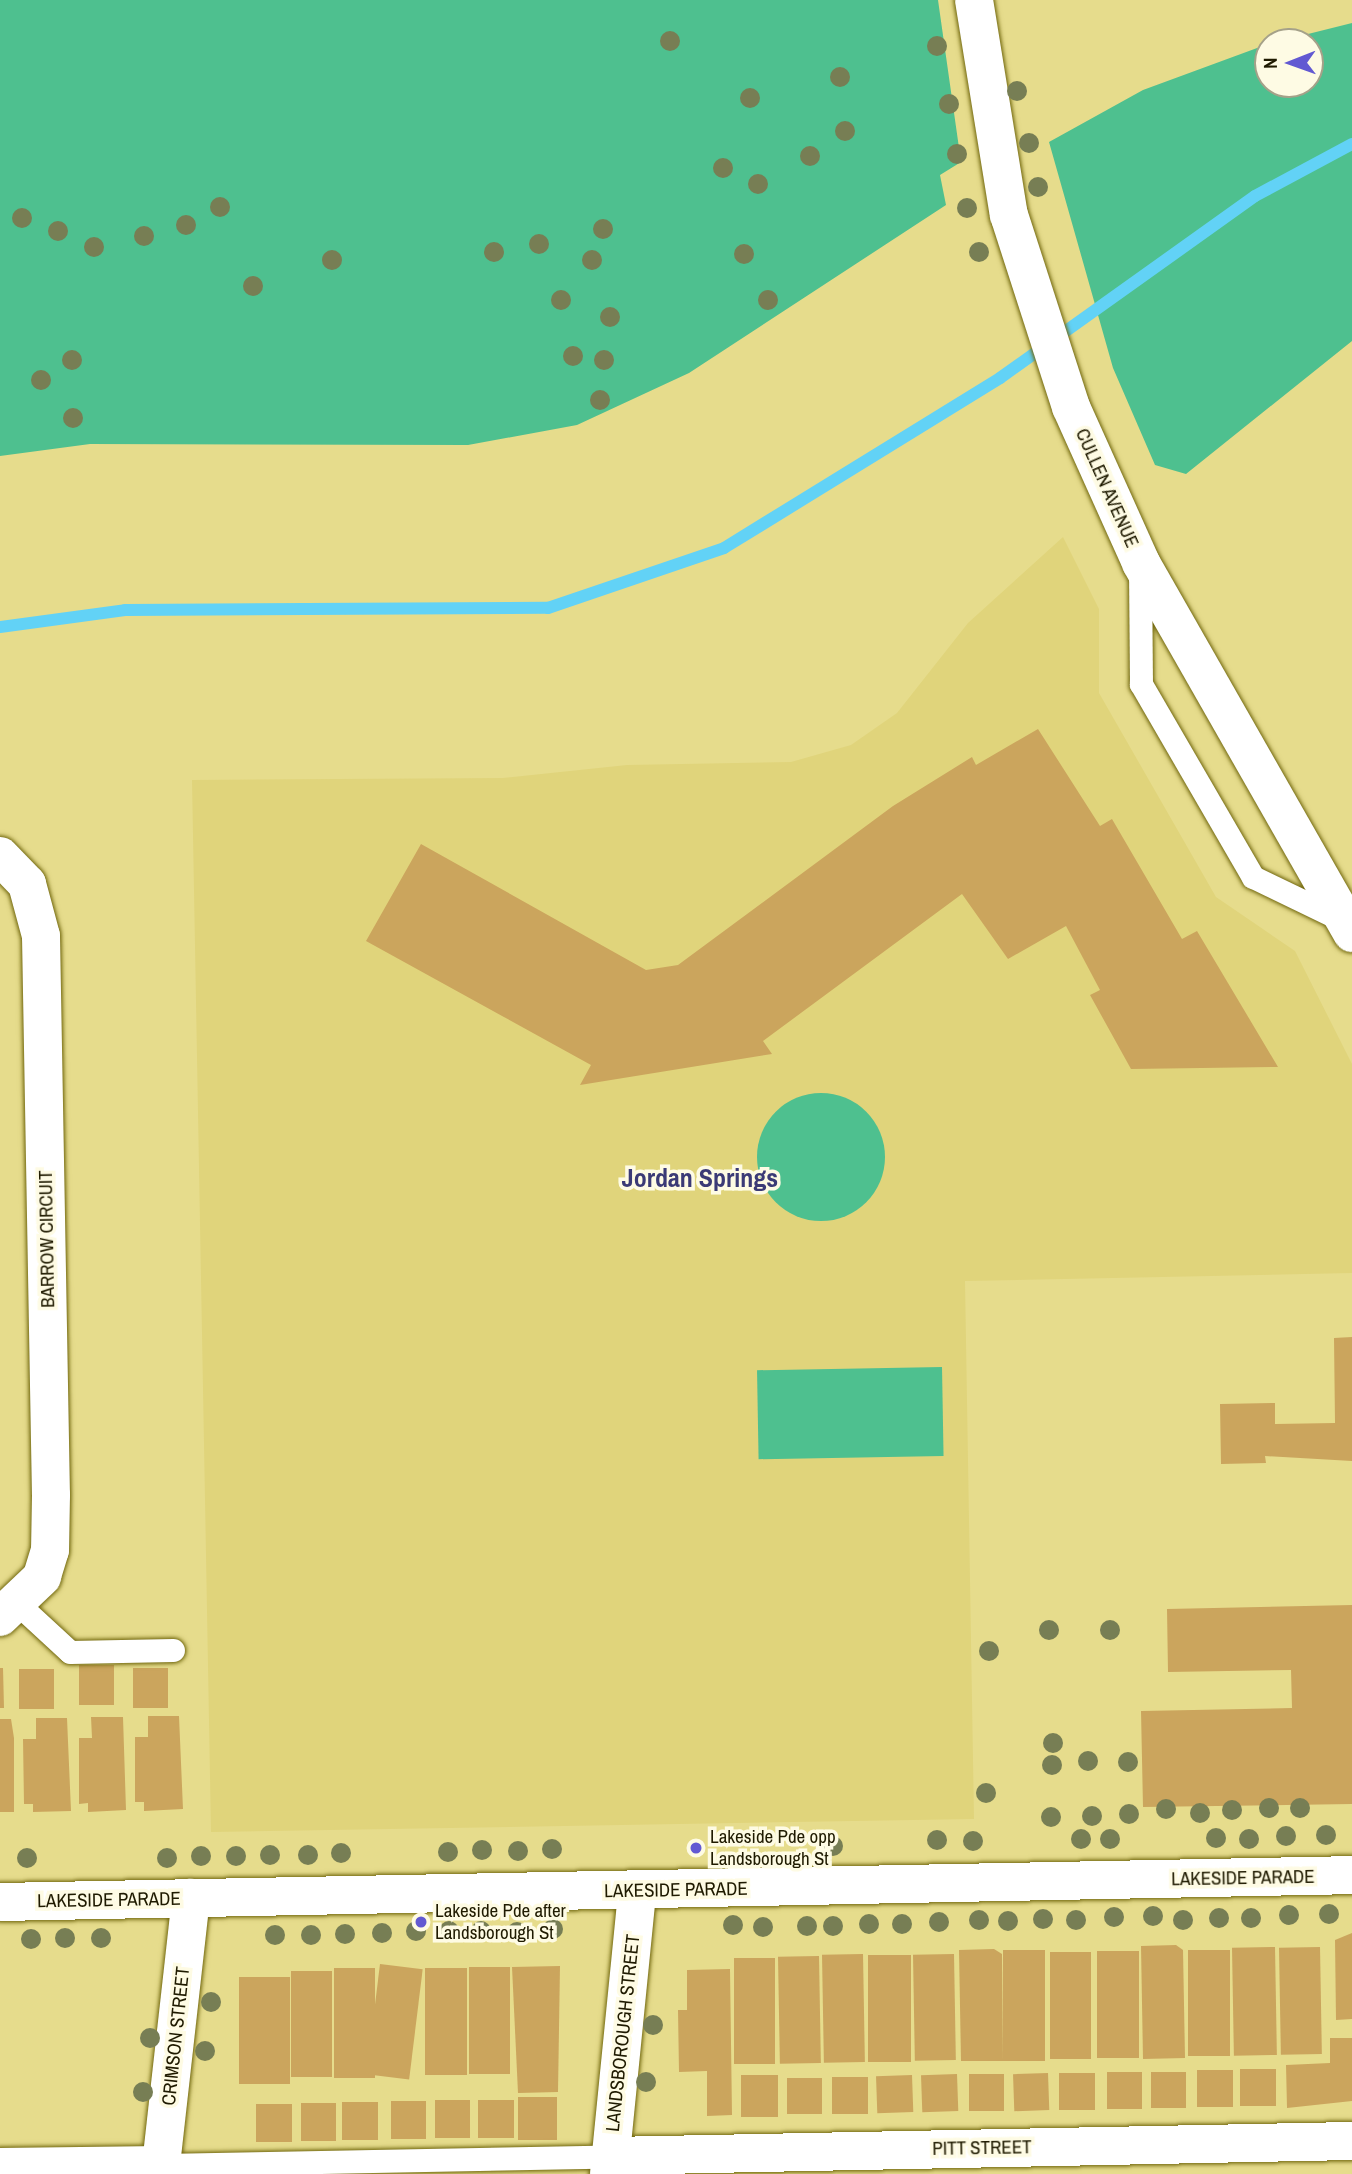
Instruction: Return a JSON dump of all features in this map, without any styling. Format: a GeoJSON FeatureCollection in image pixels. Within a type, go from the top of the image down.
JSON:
{"type":"FeatureCollection","features":[{"type":"Feature","properties":{"kind":"street","name":"CULLEN AVENUE"},"geometry":{"type":"LineString","coordinates":[[974,0],[993,144],[1022,262],[1071,407],[1141,563],[1349,928]]}},
{"type":"Feature","properties":{"kind":"street","name":"BARROW CIRCUIT"},"geometry":{"type":"LineString","coordinates":[[0,856],[27,884],[38,909],[42,976],[50,1550],[42,1577],[10,1611]]}},
{"type":"Feature","properties":{"kind":"street","name":"LAKESIDE PARADE"},"geometry":{"type":"LineString","coordinates":[[0,1902],[1352,1875]]}},
{"type":"Feature","properties":{"kind":"street","name":"LANDSBOROUGH STREET"},"geometry":{"type":"LineString","coordinates":[[610,2165],[637,1891]]}},
{"type":"Feature","properties":{"kind":"street","name":"CRIMSON STREET"},"geometry":{"type":"LineString","coordinates":[[161,2170],[191,1898]]}},
{"type":"Feature","properties":{"kind":"street","name":"PITT STREET"},"geometry":{"type":"LineString","coordinates":[[610,2165],[1054,2160],[1352,2141]]}},
{"type":"Feature","properties":{"kind":"street"},"geometry":{"type":"LineString","coordinates":[[0,2167],[161,2170]]}},
{"type":"Feature","properties":{"kind":"lane"},"geometry":{"type":"LineString","coordinates":[[1141,563],[1141,684],[1253,877],[1349,928]]}},
{"type":"Feature","properties":{"kind":"lane"},"geometry":{"type":"LineString","coordinates":[[10,1611],[70,1651],[173,1650]]}},
{"type":"Feature","properties":{"kind":"lane"},"geometry":{"type":"LineString","coordinates":[[161,2170],[610,2165]]}},
{"type":"Feature","properties":{"kind":"shaded area"},"geometry":{"type":"Polygon","coordinates":[[[1063,537],[1099,609],[1099,693],[1216,897],[1295,951],[1352,1064],[1352,1273],[965,1281],[974,1819],[211,1832],[192,780],[503,778],[627,765],[791,762],[851,745],[897,713],[968,623],[1063,537]]]}},
{"type":"Feature","properties":{"kind":"green space"},"geometry":{"type":"Polygon","coordinates":[[[0,0],[938,0],[961,162],[940,175],[946,205],[689,373],[577,425],[468,445],[90,444],[0,456],[0,0]]]}},
{"type":"Feature","properties":{"kind":"green space"},"geometry":{"type":"Polygon","coordinates":[[[1352,23],[1352,341],[1186,474],[1155,465],[1113,368],[1049,142],[1143,90],[1254,49],[1254,98],[1324,98],[1324,30],[1352,23]]]}},
{"type":"Feature","properties":{"kind":"green space"},"geometry":{"type":"Polygon","coordinates":[[[821,1093],[845,1098],[866,1112],[880,1133],[885,1157],[880,1181],[866,1202],[845,1216],[821,1221],[797,1216],[776,1202],[762,1181],[757,1157],[762,1133],[776,1112],[797,1098],[821,1093]]]}},
{"type":"Feature","properties":{"kind":"green space"},"geometry":{"type":"Polygon","coordinates":[[[942,1367],[944,1456],[759,1459],[757,1370],[942,1367]]]}},
{"type":"Feature","properties":{"kind":"building"},"geometry":{"type":"Polygon","coordinates":[[[1038,729],[1100,826],[1112,819],[1182,939],[1197,931],[1278,1067],[1131,1069],[1090,995],[1100,990],[1066,926],[1008,959],[962,894],[763,1041],[772,1054],[580,1085],[591,1065],[366,941],[421,844],[646,970],[678,965],[893,806],[972,757],[976,765],[1038,729]]]}},
{"type":"Feature","properties":{"kind":"building"},"geometry":{"type":"Polygon","coordinates":[[[1352,1337],[1352,1461],[1265,1456],[1266,1463],[1221,1464],[1220,1404],[1275,1403],[1275,1424],[1335,1423],[1334,1338],[1352,1337]]]}},
{"type":"Feature","properties":{"kind":"building"},"geometry":{"type":"Polygon","coordinates":[[[1352,1605],[1352,1804],[1143,1807],[1141,1711],[1292,1708],[1291,1670],[1168,1672],[1167,1609],[1352,1605]]]}},
{"type":"Feature","properties":{"kind":"building"},"geometry":{"type":"Polygon","coordinates":[[[79,1665],[114,1665],[114,1705],[79,1705],[79,1665]]]}},
{"type":"Feature","properties":{"kind":"building"},"geometry":{"type":"Polygon","coordinates":[[[0,1668],[3,1668],[4,1708],[0,1708],[0,1668]]]}},
{"type":"Feature","properties":{"kind":"building"},"geometry":{"type":"Polygon","coordinates":[[[133,1668],[168,1668],[168,1708],[133,1708],[133,1668]]]}},
{"type":"Feature","properties":{"kind":"building"},"geometry":{"type":"Polygon","coordinates":[[[19,1669],[54,1669],[54,1709],[19,1709],[19,1669]]]}},
{"type":"Feature","properties":{"kind":"building"},"geometry":{"type":"Polygon","coordinates":[[[148,1716],[179,1716],[183,1809],[144,1811],[144,1802],[135,1802],[135,1737],[148,1737],[148,1716]]]}},
{"type":"Feature","properties":{"kind":"building"},"geometry":{"type":"Polygon","coordinates":[[[91,1717],[123,1717],[126,1810],[88,1812],[88,1803],[79,1804],[79,1738],[92,1738],[91,1717]]]}},
{"type":"Feature","properties":{"kind":"building"},"geometry":{"type":"Polygon","coordinates":[[[36,1718],[67,1718],[71,1811],[33,1812],[33,1804],[24,1804],[23,1739],[36,1739],[36,1718]]]}},
{"type":"Feature","properties":{"kind":"building"},"geometry":{"type":"Polygon","coordinates":[[[0,1719],[11,1719],[14,1738],[14,1812],[0,1812],[0,1719]]]}},
{"type":"Feature","properties":{"kind":"building"},"geometry":{"type":"Polygon","coordinates":[[[1352,1933],[1352,2019],[1336,2020],[1335,1940],[1352,1933]]]}},
{"type":"Feature","properties":{"kind":"building"},"geometry":{"type":"Polygon","coordinates":[[[1176,1945],[1183,1950],[1185,2058],[1143,2059],[1141,1946],[1176,1945]]]}},
{"type":"Feature","properties":{"kind":"building"},"geometry":{"type":"Polygon","coordinates":[[[1275,1947],[1277,2055],[1234,2056],[1232,1948],[1275,1947]]]}},
{"type":"Feature","properties":{"kind":"building"},"geometry":{"type":"Polygon","coordinates":[[[1320,1947],[1322,2054],[1281,2055],[1279,1948],[1320,1947]]]}},
{"type":"Feature","properties":{"kind":"building"},"geometry":{"type":"Polygon","coordinates":[[[994,1949],[1002,1954],[1003,2061],[961,2061],[959,1950],[994,1949]]]}},
{"type":"Feature","properties":{"kind":"building"},"geometry":{"type":"Polygon","coordinates":[[[1003,1950],[1045,1950],[1045,2061],[1003,2061],[1003,1950]]]}},
{"type":"Feature","properties":{"kind":"building"},"geometry":{"type":"Polygon","coordinates":[[[1188,1950],[1230,1950],[1230,2056],[1188,2056],[1188,1950]]]}},
{"type":"Feature","properties":{"kind":"building"},"geometry":{"type":"Polygon","coordinates":[[[1097,1951],[1139,1951],[1139,2058],[1097,2058],[1097,1951]]]}},
{"type":"Feature","properties":{"kind":"building"},"geometry":{"type":"Polygon","coordinates":[[[1050,1952],[1091,1952],[1091,2059],[1050,2059],[1050,1952]]]}},
{"type":"Feature","properties":{"kind":"building"},"geometry":{"type":"Polygon","coordinates":[[[863,1954],[865,2062],[824,2063],[822,1955],[863,1954]]]}},
{"type":"Feature","properties":{"kind":"building"},"geometry":{"type":"Polygon","coordinates":[[[954,1954],[956,2060],[915,2061],[913,1955],[954,1954]]]}},
{"type":"Feature","properties":{"kind":"building"},"geometry":{"type":"Polygon","coordinates":[[[868,1955],[911,1955],[911,2062],[868,2062],[868,1955]]]}},
{"type":"Feature","properties":{"kind":"building"},"geometry":{"type":"Polygon","coordinates":[[[819,1956],[821,2063],[780,2064],[778,1957],[819,1956]]]}},
{"type":"Feature","properties":{"kind":"building"},"geometry":{"type":"Polygon","coordinates":[[[734,1958],[775,1958],[775,2064],[734,2064],[734,1958]]]}},
{"type":"Feature","properties":{"kind":"building"},"geometry":{"type":"Polygon","coordinates":[[[380,1964],[423,1969],[409,2079],[366,2074],[380,1964]]]}},
{"type":"Feature","properties":{"kind":"building"},"geometry":{"type":"Polygon","coordinates":[[[560,1966],[558,2092],[518,2093],[512,1967],[560,1966]]]}},
{"type":"Feature","properties":{"kind":"building"},"geometry":{"type":"Polygon","coordinates":[[[469,1967],[510,1967],[510,2074],[469,2074],[469,1967]]]}},
{"type":"Feature","properties":{"kind":"building"},"geometry":{"type":"Polygon","coordinates":[[[334,1968],[375,1968],[375,2078],[334,2078],[334,1968]]]}},
{"type":"Feature","properties":{"kind":"building"},"geometry":{"type":"Polygon","coordinates":[[[425,1968],[467,1968],[467,2075],[425,2075],[425,1968]]]}},
{"type":"Feature","properties":{"kind":"building"},"geometry":{"type":"Polygon","coordinates":[[[730,1969],[732,2115],[707,2116],[707,2071],[679,2072],[678,2010],[687,2010],[687,1970],[730,1969]]]}},
{"type":"Feature","properties":{"kind":"building"},"geometry":{"type":"Polygon","coordinates":[[[291,1971],[332,1971],[332,2077],[291,2077],[291,1971]]]}},
{"type":"Feature","properties":{"kind":"building"},"geometry":{"type":"Polygon","coordinates":[[[239,1977],[290,1977],[290,2084],[239,2084],[239,1977]]]}},
{"type":"Feature","properties":{"kind":"building"},"geometry":{"type":"Polygon","coordinates":[[[1330,2038],[1352,2038],[1352,2101],[1287,2108],[1286,2065],[1330,2063],[1330,2038]]]}},
{"type":"Feature","properties":{"kind":"building"},"geometry":{"type":"Polygon","coordinates":[[[1240,2069],[1276,2069],[1276,2106],[1240,2106],[1240,2069]]]}},
{"type":"Feature","properties":{"kind":"building"},"geometry":{"type":"Polygon","coordinates":[[[1197,2070],[1233,2070],[1233,2107],[1197,2107],[1197,2070]]]}},
{"type":"Feature","properties":{"kind":"building"},"geometry":{"type":"Polygon","coordinates":[[[1107,2072],[1142,2072],[1142,2109],[1107,2109],[1107,2072]]]}},
{"type":"Feature","properties":{"kind":"building"},"geometry":{"type":"Polygon","coordinates":[[[1151,2072],[1186,2072],[1186,2108],[1151,2108],[1151,2072]]]}},
{"type":"Feature","properties":{"kind":"building"},"geometry":{"type":"Polygon","coordinates":[[[1048,2073],[1049,2110],[1014,2111],[1013,2074],[1048,2073]]]}},
{"type":"Feature","properties":{"kind":"building"},"geometry":{"type":"Polygon","coordinates":[[[1059,2073],[1095,2073],[1095,2110],[1059,2110],[1059,2073]]]}},
{"type":"Feature","properties":{"kind":"building"},"geometry":{"type":"Polygon","coordinates":[[[957,2074],[958,2111],[922,2112],[921,2075],[957,2074]]]}},
{"type":"Feature","properties":{"kind":"building"},"geometry":{"type":"Polygon","coordinates":[[[969,2074],[1004,2074],[1004,2111],[969,2111],[969,2074]]]}},
{"type":"Feature","properties":{"kind":"building"},"geometry":{"type":"Polygon","coordinates":[[[741,2075],[778,2075],[778,2117],[741,2117],[741,2075]]]}},
{"type":"Feature","properties":{"kind":"building"},"geometry":{"type":"Polygon","coordinates":[[[912,2075],[913,2112],[877,2113],[876,2076],[912,2075]]]}},
{"type":"Feature","properties":{"kind":"building"},"geometry":{"type":"Polygon","coordinates":[[[832,2077],[868,2077],[868,2114],[832,2114],[832,2077]]]}},
{"type":"Feature","properties":{"kind":"building"},"geometry":{"type":"Polygon","coordinates":[[[787,2078],[822,2078],[822,2114],[787,2114],[787,2078]]]}},
{"type":"Feature","properties":{"kind":"building"},"geometry":{"type":"Polygon","coordinates":[[[518,2097],[557,2097],[557,2140],[518,2140],[518,2097]]]}},
{"type":"Feature","properties":{"kind":"building"},"geometry":{"type":"Polygon","coordinates":[[[435,2100],[470,2100],[470,2138],[435,2138],[435,2100]]]}},
{"type":"Feature","properties":{"kind":"building"},"geometry":{"type":"Polygon","coordinates":[[[478,2100],[514,2100],[514,2138],[478,2138],[478,2100]]]}},
{"type":"Feature","properties":{"kind":"building"},"geometry":{"type":"Polygon","coordinates":[[[391,2101],[426,2101],[426,2139],[391,2139],[391,2101]]]}},
{"type":"Feature","properties":{"kind":"building"},"geometry":{"type":"Polygon","coordinates":[[[342,2102],[378,2102],[378,2140],[342,2140],[342,2102]]]}},
{"type":"Feature","properties":{"kind":"building"},"geometry":{"type":"Polygon","coordinates":[[[301,2103],[336,2103],[336,2141],[301,2141],[301,2103]]]}},
{"type":"Feature","properties":{"kind":"building"},"geometry":{"type":"Polygon","coordinates":[[[256,2104],[292,2104],[292,2142],[256,2142],[256,2104]]]}},
{"type":"Feature","properties":{"kind":"waterway"},"geometry":{"type":"LineString","coordinates":[[0,627],[125,610],[548,608],[724,548],[1000,378],[1255,196],[1352,144]]}},
{"type":"Feature","properties":{"kind":"place","name":"Lakeside Pde opp Landsborough St"},"geometry":{"type":"Point","coordinates":[696,1848]}},
{"type":"Feature","properties":{"kind":"place","name":"Lakeside Pde after Landsborough St"},"geometry":{"type":"Point","coordinates":[421,1922]}},
{"type":"Feature","properties":{"kind":"district","name":"Jordan Springs"},"geometry":{"type":"Point","coordinates":[700,1178]}}]}
